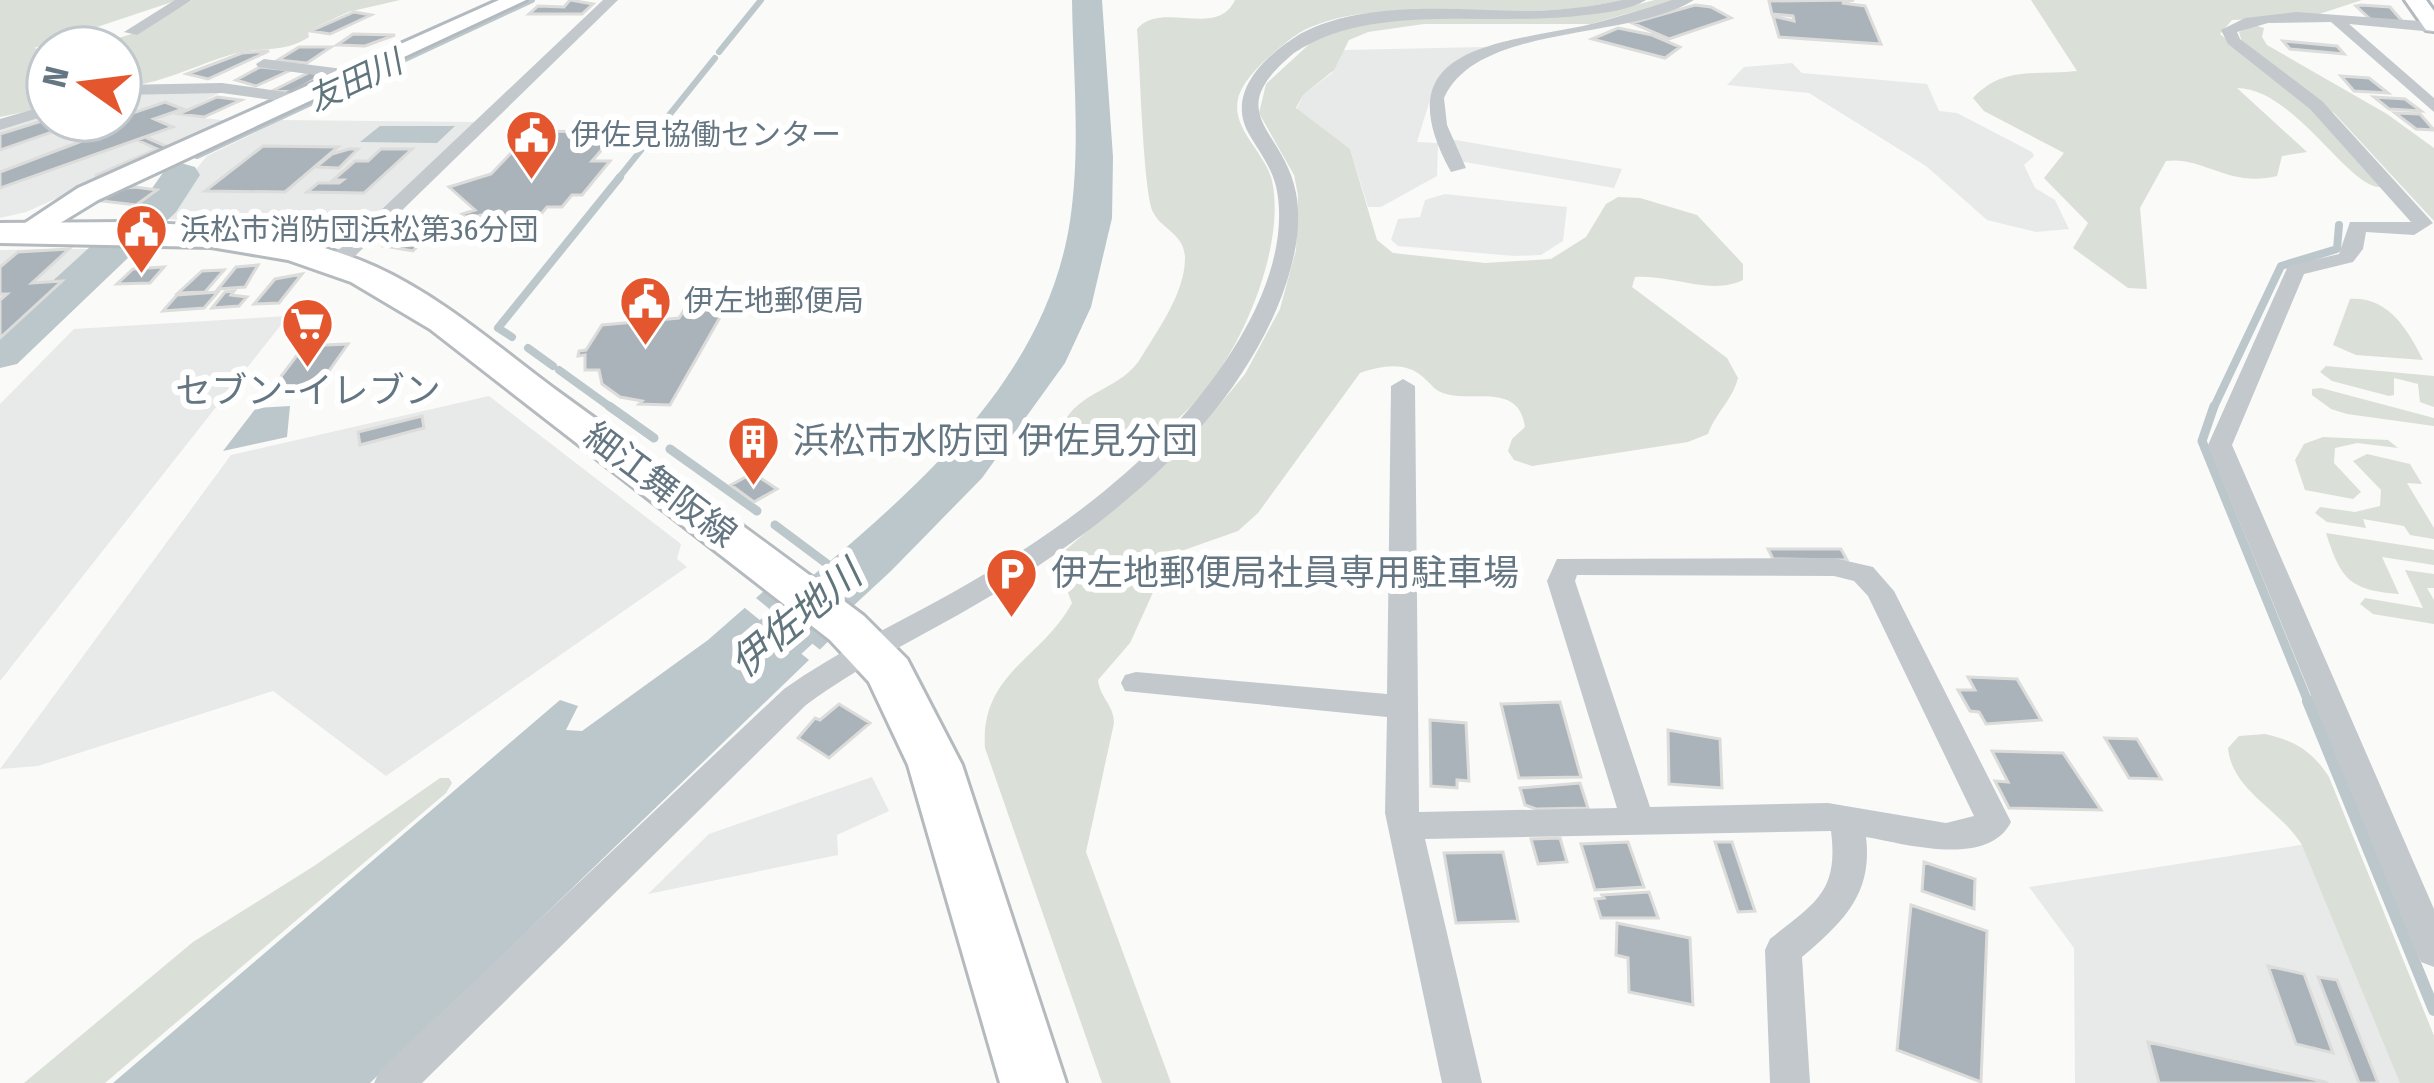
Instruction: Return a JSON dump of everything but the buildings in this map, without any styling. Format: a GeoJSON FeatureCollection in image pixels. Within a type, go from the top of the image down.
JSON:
{"type":"FeatureCollection","features":[{"type":"Feature","properties":{"kind":"main road","name":"細江舞阪線"},"geometry":{"type":"LineString","coordinates":[[12,233],[130,232],[251,244],[330,261],[393,290],[859,638],[895,682],[935,765],[1033,1083]]}},
{"type":"Feature","properties":{"kind":"street"},"geometry":{"type":"LineString","coordinates":[[144,25],[185,0]]}},
{"type":"Feature","properties":{"kind":"street"},"geometry":{"type":"LineString","coordinates":[[12,233],[516,0]]}},
{"type":"Feature","properties":{"kind":"street"},"geometry":{"type":"LineString","coordinates":[[330,261],[348,252],[611,0]]}},
{"type":"Feature","properties":{"kind":"street"},"geometry":{"type":"LineString","coordinates":[[394,1083],[859,638],[982,589],[1092,513],[1174,440],[1232,371],[1278,278],[1286,223],[1283,176],[1253,125],[1248,103],[1256,82],[1302,40],[1326,26],[1382,16],[1553,14],[1639,0]]}},
{"type":"Feature","properties":{"kind":"street"},"geometry":{"type":"LineString","coordinates":[[1457,168],[1435,107],[1441,86],[1458,68],[1499,46],[1588,29],[1688,0]]}},
{"type":"Feature","properties":{"kind":"street"},"geometry":{"type":"LineString","coordinates":[[2415,0],[2434,26]]}},
{"type":"Feature","properties":{"kind":"street"},"geometry":{"type":"LineString","coordinates":[[2434,26],[2250,20],[2233,26],[2230,35],[2325,113],[2423,223],[2414,229],[2357,226],[2351,254],[2295,271],[2220,445],[2434,951]]}},
{"type":"Feature","properties":{"kind":"street"},"geometry":{"type":"LineString","coordinates":[[2338,22],[2434,107]]}},
{"type":"Feature","properties":{"kind":"street"},"geometry":{"type":"LineString","coordinates":[[264,64],[351,75]]}},
{"type":"Feature","properties":{"kind":"street"},"geometry":{"type":"LineString","coordinates":[[144,90],[222,88],[298,99]]}},
{"type":"Feature","properties":{"kind":"street"},"geometry":{"type":"LineString","coordinates":[[1403,386],[1405,826],[1462,1083]]}},
{"type":"Feature","properties":{"kind":"street"},"geometry":{"type":"LineString","coordinates":[[1405,826],[1846,818],[1946,837],[1966,835],[1994,822],[1874,582],[1863,574],[1834,567],[1567,566],[1561,581],[1637,820]]}},
{"type":"Feature","properties":{"kind":"street"},"geometry":{"type":"LineString","coordinates":[[1136,683],[1402,706]]}},
{"type":"Feature","properties":{"kind":"street"},"geometry":{"type":"LineString","coordinates":[[1790,1083],[1783,950],[1845,899],[1853,859],[1846,818]]}},
{"type":"Feature","properties":{"kind":"shaded area"},"geometry":{"type":"Polygon","coordinates":[[[0,0],[178,0],[106,24],[24,24],[24,112],[0,117],[0,0]]]}},
{"type":"Feature","properties":{"kind":"shaded area"},"geometry":{"type":"Polygon","coordinates":[[[193,0],[400,0],[348,12],[291,45],[233,54],[144,83],[144,29],[193,0]]]}},
{"type":"Feature","properties":{"kind":"shaded area"},"geometry":{"type":"Polygon","coordinates":[[[1235,0],[1623,0],[1549,10],[1378,12],[1322,23],[1282,46],[1254,71],[1238,99],[1244,131],[1269,171],[1275,210],[1263,278],[1233,348],[1193,404],[1163,429],[1141,432],[1104,427],[1065,432],[1062,426],[1079,404],[1134,368],[1170,309],[1184,269],[1183,248],[1157,218],[1150,199],[1137,29],[1160,18],[1216,17],[1235,0]]]}},
{"type":"Feature","properties":{"kind":"shaded area"},"geometry":{"type":"Polygon","coordinates":[[[1674,0],[1591,24],[1424,24],[1368,32],[1349,40],[1334,70],[1303,95],[1296,108],[1350,149],[1377,240],[1393,253],[1485,263],[1551,259],[1586,237],[1606,204],[1618,197],[1640,198],[1697,215],[1743,264],[1743,280],[1717,286],[1635,277],[1632,287],[1727,358],[1738,378],[1708,434],[1688,442],[1532,466],[1514,460],[1508,451],[1512,439],[1525,427],[1521,413],[1505,399],[1442,393],[1416,372],[1393,366],[1360,373],[1258,513],[1238,531],[1170,555],[1130,643],[1098,680],[1114,723],[1086,852],[1171,1083],[1102,1083],[985,748],[986,723],[1002,684],[1072,603],[1059,570],[1061,554],[1187,444],[1245,374],[1280,309],[1296,250],[1298,195],[1294,175],[1259,113],[1266,84],[1317,37],[1386,19],[1620,9],[1674,0]]]}},
{"type":"Feature","properties":{"kind":"shaded area"},"geometry":{"type":"Polygon","coordinates":[[[2031,0],[2362,0],[2310,17],[2232,20],[2220,34],[2306,104],[2380,187],[2352,172],[2279,104],[2258,92],[2237,88],[2307,152],[2282,156],[2277,176],[2260,179],[2166,161],[2140,208],[2147,289],[2128,288],[2073,248],[2088,223],[2044,178],[2064,153],[1984,111],[1973,98],[2009,76],[2077,71],[2031,0]]]}},
{"type":"Feature","properties":{"kind":"shaded area"},"geometry":{"type":"Polygon","coordinates":[[[2254,25],[2264,28],[2267,45],[2387,114],[2434,148],[2434,221],[2335,114],[2242,42],[2239,32],[2254,25]]]}},
{"type":"Feature","properties":{"kind":"shaded area"},"geometry":{"type":"Polygon","coordinates":[[[1485,47],[1451,66],[1435,83],[1417,142],[1438,143],[1437,176],[1381,207],[1368,207],[1350,149],[1296,111],[1303,95],[1332,73],[1343,50],[1485,47]]]}},
{"type":"Feature","properties":{"kind":"shaded area"},"geometry":{"type":"Polygon","coordinates":[[[1792,63],[1802,73],[1927,84],[1939,111],[1957,113],[2032,152],[2034,156],[2024,165],[2035,188],[2055,200],[2069,229],[2036,232],[1987,220],[1926,166],[1809,93],[1727,85],[1744,67],[1792,63]]]}},
{"type":"Feature","properties":{"kind":"shaded area"},"geometry":{"type":"Polygon","coordinates":[[[144,92],[221,92],[177,115],[230,121],[26,212],[0,218],[0,129],[24,121],[24,144],[144,144],[144,92]]]}},
{"type":"Feature","properties":{"kind":"shaded area"},"geometry":{"type":"Polygon","coordinates":[[[281,120],[475,122],[343,247],[249,226],[156,218],[207,156],[281,120]]]}},
{"type":"Feature","properties":{"kind":"shaded area"},"geometry":{"type":"Polygon","coordinates":[[[1450,139],[1622,169],[1614,188],[1459,161],[1450,139]]]}},
{"type":"Feature","properties":{"kind":"shaded area"},"geometry":{"type":"Polygon","coordinates":[[[1445,194],[1567,207],[1563,241],[1541,255],[1514,256],[1398,246],[1391,240],[1398,219],[1420,217],[1425,200],[1445,194]]]}},
{"type":"Feature","properties":{"kind":"shaded area"},"geometry":{"type":"Polygon","coordinates":[[[102,249],[0,343],[0,250],[102,249]]]}},
{"type":"Feature","properties":{"kind":"shaded area"},"geometry":{"type":"Polygon","coordinates":[[[2350,299],[2386,309],[2423,360],[2356,355],[2333,345],[2350,299]]]}},
{"type":"Feature","properties":{"kind":"shaded area"},"geometry":{"type":"Polygon","coordinates":[[[288,316],[0,681],[0,404],[74,329],[288,316]]]}},
{"type":"Feature","properties":{"kind":"shaded area"},"geometry":{"type":"Polygon","coordinates":[[[2326,366],[2434,376],[2434,407],[2420,402],[2418,384],[2394,378],[2394,395],[2389,396],[2332,381],[2320,372],[2326,366]]]}},
{"type":"Feature","properties":{"kind":"shaded area"},"geometry":{"type":"Polygon","coordinates":[[[2312,389],[2434,418],[2434,426],[2331,409],[2312,395],[2312,389]]]}},
{"type":"Feature","properties":{"kind":"shaded area"},"geometry":{"type":"Polygon","coordinates":[[[489,396],[681,544],[677,559],[687,567],[386,776],[273,691],[38,766],[0,769],[231,455],[489,396]]]}},
{"type":"Feature","properties":{"kind":"shaded area"},"geometry":{"type":"Polygon","coordinates":[[[2323,437],[2388,440],[2398,448],[2357,443],[2335,448],[2334,463],[2361,492],[2353,499],[2305,490],[2295,460],[2304,444],[2323,437]]]}},
{"type":"Feature","properties":{"kind":"shaded area"},"geometry":{"type":"Polygon","coordinates":[[[2367,454],[2410,464],[2422,484],[2407,483],[2434,528],[2434,539],[2410,535],[2404,526],[2363,519],[2366,528],[2327,522],[2315,513],[2320,507],[2355,512],[2380,506],[2381,490],[2353,461],[2367,454]]]}},
{"type":"Feature","properties":{"kind":"shaded area"},"geometry":{"type":"Polygon","coordinates":[[[2326,533],[2434,550],[2434,565],[2382,557],[2399,594],[2369,589],[2343,572],[2326,533]]]}},
{"type":"Feature","properties":{"kind":"shaded area"},"geometry":{"type":"Polygon","coordinates":[[[2405,570],[2434,574],[2434,588],[2427,588],[2434,600],[2434,624],[2373,614],[2360,604],[2365,598],[2423,608],[2405,570]]]}},
{"type":"Feature","properties":{"kind":"shaded area"},"geometry":{"type":"Polygon","coordinates":[[[2265,734],[2302,748],[2329,777],[2434,1036],[2434,1083],[2400,1083],[2302,845],[2231,763],[2228,748],[2239,736],[2265,734]]]}},
{"type":"Feature","properties":{"kind":"shaded area"},"geometry":{"type":"Polygon","coordinates":[[[872,777],[889,811],[837,835],[838,855],[648,894],[709,834],[872,777]]]}},
{"type":"Feature","properties":{"kind":"shaded area"},"geometry":{"type":"Polygon","coordinates":[[[440,778],[452,783],[446,793],[105,1083],[24,1083],[193,942],[314,866],[440,778]]]}},
{"type":"Feature","properties":{"kind":"shaded area"},"geometry":{"type":"Polygon","coordinates":[[[2353,837],[2434,1036],[2434,1083],[2075,1083],[2074,948],[2029,887],[2353,837]]]}},
{"type":"Feature","properties":{"kind":"water"},"geometry":{"type":"Polygon","coordinates":[[[380,126],[455,126],[437,143],[360,142],[380,126]]]}},
{"type":"Feature","properties":{"kind":"water"},"geometry":{"type":"Polygon","coordinates":[[[290,406],[287,437],[223,451],[256,408],[290,406]]]}},
{"type":"Feature","properties":{"kind":"water"},"geometry":{"type":"Polygon","coordinates":[[[773,583],[837,633],[370,1083],[113,1083],[560,700],[578,706],[566,730],[582,731],[708,640],[773,583]]]}},
{"type":"Feature","properties":{"kind":"pier"},"geometry":{"type":"Polygon","coordinates":[[[751,594],[824,653],[814,664],[740,604],[751,594]]]}},
{"type":"Feature","properties":{"kind":"waterway","name":"友田川"},"geometry":{"type":"LineString","coordinates":[[197,156],[532,0]]}},
{"type":"Feature","properties":{"kind":"waterway"},"geometry":{"type":"LineString","coordinates":[[719,52],[761,0]]}},
{"type":"Feature","properties":{"kind":"waterway","name":"伊佐地川"},"geometry":{"type":"LineString","coordinates":[[776,641],[963,466],[1041,363],[1069,307],[1087,246],[1094,188],[1087,0]]}},
{"type":"Feature","properties":{"kind":"waterway"},"geometry":{"type":"LineString","coordinates":[[617,180],[715,58]]}},
{"type":"Feature","properties":{"kind":"waterway","name":"友田川"},"geometry":{"type":"LineString","coordinates":[[0,354],[162,203],[181,175]]}},
{"type":"Feature","properties":{"kind":"waterway"},"geometry":{"type":"LineString","coordinates":[[512,337],[498,328],[620,177]]}},
{"type":"Feature","properties":{"kind":"waterway"},"geometry":{"type":"LineString","coordinates":[[2213,409],[2281,266],[2337,249],[2339,225]]}},
{"type":"Feature","properties":{"kind":"waterway"},"geometry":{"type":"LineString","coordinates":[[528,348],[553,366]]}},
{"type":"Feature","properties":{"kind":"waterway"},"geometry":{"type":"LineString","coordinates":[[559,370],[613,409]]}},
{"type":"Feature","properties":{"kind":"waterway"},"geometry":{"type":"LineString","coordinates":[[609,406],[654,438]]}},
{"type":"Feature","properties":{"kind":"waterway"},"geometry":{"type":"LineString","coordinates":[[2214,406],[2202,441],[2309,704]]}},
{"type":"Feature","properties":{"kind":"waterway"},"geometry":{"type":"LineString","coordinates":[[670,449],[757,511]]}},
{"type":"Feature","properties":{"kind":"waterway"},"geometry":{"type":"LineString","coordinates":[[775,525],[846,578]]}},
{"type":"Feature","properties":{"kind":"waterway"},"geometry":{"type":"LineString","coordinates":[[2308,701],[2434,1010]]}},
{"type":"Feature","properties":{"kind":"place","name":"伊佐見協働センター"},"geometry":{"type":"Point","coordinates":[532,181]}},
{"type":"Feature","properties":{"kind":"place","name":"浜松市消防団浜松第36分団"},"geometry":{"type":"Point","coordinates":[141,276]}},
{"type":"Feature","properties":{"kind":"place","name":"伊左地郵便局"},"geometry":{"type":"Point","coordinates":[645,347]}},
{"type":"Feature","properties":{"kind":"place","name":"セブン-イレブン"},"geometry":{"type":"Point","coordinates":[308,369]}},
{"type":"Feature","properties":{"kind":"place","name":"浜松市水防団 伊佐見分団"},"geometry":{"type":"Point","coordinates":[754,487]}},
{"type":"Feature","properties":{"kind":"place","name":"伊左地郵便局社員専用駐車場"},"geometry":{"type":"Point","coordinates":[1012,619]}}]}
